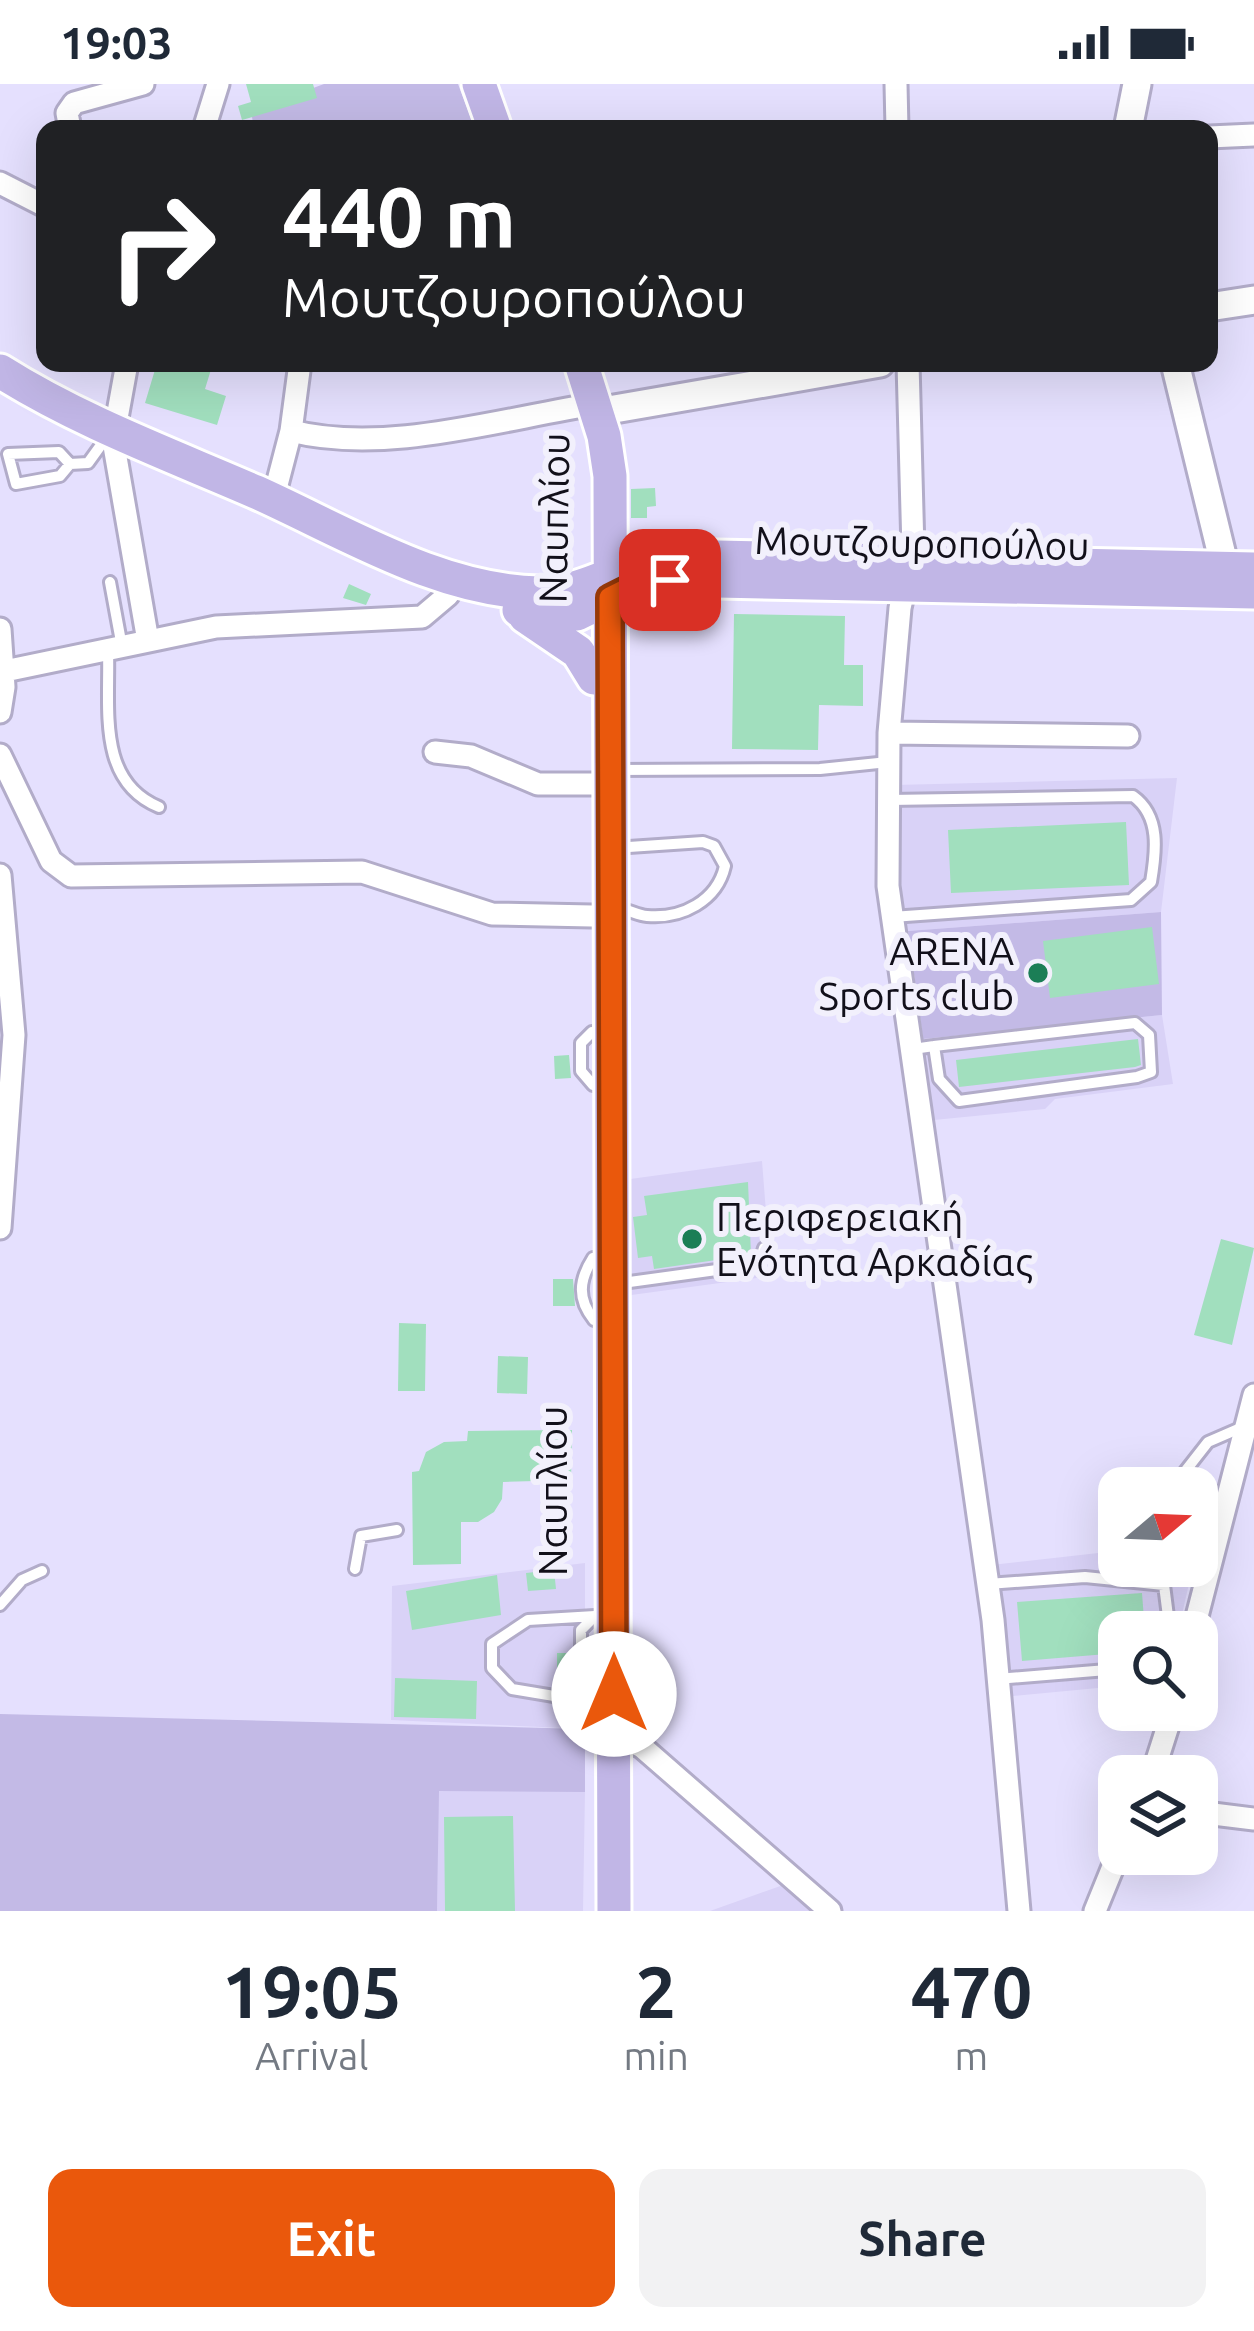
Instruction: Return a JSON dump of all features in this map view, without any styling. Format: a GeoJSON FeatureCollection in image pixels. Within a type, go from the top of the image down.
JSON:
{"type":"FeatureCollection","features":[{"type":"Feature","properties":{"kind":"main road"},"geometry":{"type":"LineString","coordinates":[[479,84],[492,120]]}},
{"type":"Feature","properties":{"kind":"main road"},"geometry":{"type":"LineString","coordinates":[[0,371],[109,442],[273,500],[387,554],[475,584],[541,593],[602,589]]}},
{"type":"Feature","properties":{"kind":"main road"},"geometry":{"type":"LineString","coordinates":[[584,372],[596,408]]}},
{"type":"Feature","properties":{"kind":"main road"},"geometry":{"type":"LineString","coordinates":[[0,394],[378,571],[448,595],[507,608],[571,614],[602,589]]}},
{"type":"Feature","properties":{"kind":"main road","name":"Ναυπλίου"},"geometry":{"type":"LineString","coordinates":[[596,408],[609,462],[610,505],[594,678],[610,848],[592,1032],[603,1271],[594,1321],[595,1616],[614,1911]]}},
{"type":"Feature","properties":{"kind":"main road","name":"Ναυπλίου"},"geometry":{"type":"LineString","coordinates":[[596,408],[602,589],[603,1271],[602,1724],[596,1911]]}},
{"type":"Feature","properties":{"kind":"main road"},"geometry":{"type":"LineString","coordinates":[[610,505],[638,548],[670,556]]}},
{"type":"Feature","properties":{"kind":"main road","name":"Μουτζουροπούλου"},"geometry":{"type":"LineString","coordinates":[[602,589],[670,556],[910,573],[1241,580]]}},
{"type":"Feature","properties":{"kind":"main road","name":"Μουτζουροπούλου"},"geometry":{"type":"LineString","coordinates":[[602,589],[661,581],[910,573]]}},
{"type":"Feature","properties":{"kind":"main road"},"geometry":{"type":"LineString","coordinates":[[507,608],[564,639],[594,678]]}},
{"type":"Feature","properties":{"kind":"street"},"geometry":{"type":"LineString","coordinates":[[68,120],[74,104],[143,84]]}},
{"type":"Feature","properties":{"kind":"street"},"geometry":{"type":"LineString","coordinates":[[207,120],[218,84]]}},
{"type":"Feature","properties":{"kind":"street"},"geometry":{"type":"LineString","coordinates":[[896,84],[896,120]]}},
{"type":"Feature","properties":{"kind":"street"},"geometry":{"type":"LineString","coordinates":[[1130,120],[1137,84]]}},
{"type":"Feature","properties":{"kind":"street"},"geometry":{"type":"LineString","coordinates":[[1218,137],[1254,135]]}},
{"type":"Feature","properties":{"kind":"street"},"geometry":{"type":"LineString","coordinates":[[0,183],[36,201]]}},
{"type":"Feature","properties":{"kind":"street"},"geometry":{"type":"LineString","coordinates":[[1218,306],[1254,300]]}},
{"type":"Feature","properties":{"kind":"street"},"geometry":{"type":"LineString","coordinates":[[125,372],[109,442],[148,641]]}},
{"type":"Feature","properties":{"kind":"street"},"geometry":{"type":"LineString","coordinates":[[273,500],[291,431],[299,372]]}},
{"type":"Feature","properties":{"kind":"street"},"geometry":{"type":"LineString","coordinates":[[291,431],[328,440],[380,436],[823,372]]}},
{"type":"Feature","properties":{"kind":"street"},"geometry":{"type":"LineString","coordinates":[[908,372],[910,573],[900,608],[887,761],[892,917],[923,1047],[988,1584],[1019,1911]]}},
{"type":"Feature","properties":{"kind":"street"},"geometry":{"type":"LineString","coordinates":[[1178,372],[1241,580]]}},
{"type":"Feature","properties":{"kind":"street"},"geometry":{"type":"LineString","coordinates":[[2,672],[243,624],[422,617],[448,595]]}},
{"type":"Feature","properties":{"kind":"street"},"geometry":{"type":"LineString","coordinates":[[0,629],[0,712]]}},
{"type":"Feature","properties":{"kind":"street"},"geometry":{"type":"LineString","coordinates":[[889,733],[1128,736]]}},
{"type":"Feature","properties":{"kind":"street"},"geometry":{"type":"LineString","coordinates":[[435,752],[471,756],[538,784],[602,777]]}},
{"type":"Feature","properties":{"kind":"street"},"geometry":{"type":"LineString","coordinates":[[0,755],[51,861],[63,874],[362,872],[492,914],[601,912]]}},
{"type":"Feature","properties":{"kind":"street"},"geometry":{"type":"LineString","coordinates":[[0,876],[14,1035],[0,1228]]}},
{"type":"Feature","properties":{"kind":"street"},"geometry":{"type":"LineString","coordinates":[[1200,1611],[1245,1466],[1245,1426],[1254,1394]]}},
{"type":"Feature","properties":{"kind":"street"},"geometry":{"type":"LineString","coordinates":[[602,1724],[642,1747],[830,1911]]}},
{"type":"Feature","properties":{"kind":"street"},"geometry":{"type":"LineString","coordinates":[[1218,1815],[1254,1819]]}},
{"type":"Feature","properties":{"kind":"street"},"geometry":{"type":"LineString","coordinates":[[1095,1911],[1110,1875]]}},
{"type":"Feature","properties":{"kind":"lane"},"geometry":{"type":"LineString","coordinates":[[70,464],[59,452],[8,454],[16,484],[60,476],[70,464],[88,463],[109,442]]}},
{"type":"Feature","properties":{"kind":"lane"},"geometry":{"type":"LineString","coordinates":[[110,582],[116,770],[130,790],[159,807]]}},
{"type":"Feature","properties":{"kind":"lane"},"geometry":{"type":"LineString","coordinates":[[602,777],[805,770],[887,761]]}},
{"type":"Feature","properties":{"kind":"lane"},"geometry":{"type":"LineString","coordinates":[[886,800],[1133,796],[1151,818],[1155,840],[1151,882],[1131,899],[892,917]]}},
{"type":"Feature","properties":{"kind":"lane"},"geometry":{"type":"LineString","coordinates":[[601,912],[648,916],[687,912],[722,880],[725,866],[714,846],[703,842],[610,848]]}},
{"type":"Feature","properties":{"kind":"lane"},"geometry":{"type":"LineString","coordinates":[[1135,1023],[1149,1035],[1154,1061],[1150,1072],[1137,1077],[959,1101],[939,1079],[923,1047],[1135,1023]]}},
{"type":"Feature","properties":{"kind":"lane"},"geometry":{"type":"LineString","coordinates":[[603,1271],[753,1265],[764,1249]]}},
{"type":"Feature","properties":{"kind":"lane"},"geometry":{"type":"LineString","coordinates":[[1188,1467],[1208,1442],[1245,1426]]}},
{"type":"Feature","properties":{"kind":"lane"},"geometry":{"type":"LineString","coordinates":[[355,1569],[362,1536],[398,1530]]}},
{"type":"Feature","properties":{"kind":"lane"},"geometry":{"type":"LineString","coordinates":[[0,1605],[22,1580],[43,1571]]}},
{"type":"Feature","properties":{"kind":"lane"},"geometry":{"type":"LineString","coordinates":[[988,1584],[1085,1577],[1164,1585],[1167,1611]]}},
{"type":"Feature","properties":{"kind":"lane"},"geometry":{"type":"LineString","coordinates":[[595,1616],[528,1620],[492,1644],[492,1668],[512,1690],[602,1724]]}},
{"type":"Feature","properties":{"kind":"lane"},"geometry":{"type":"LineString","coordinates":[[997,1678],[1098,1671]]}},
{"type":"Feature","properties":{"kind":"shaded area"},"geometry":{"type":"Polygon","coordinates":[[[324,84],[458,84],[472,120],[252,120],[251,111],[324,84]]]}},
{"type":"Feature","properties":{"kind":"shaded area"},"geometry":{"type":"Polygon","coordinates":[[[1177,778],[1161,912],[908,931],[903,925],[893,863],[894,785],[1177,778]]]}},
{"type":"Feature","properties":{"kind":"shaded area","name":"ARENA Sports club"},"geometry":{"type":"Polygon","coordinates":[[[1161,912],[1162,1015],[923,1039],[908,931],[1161,912]]]}},
{"type":"Feature","properties":{"kind":"shaded area"},"geometry":{"type":"Polygon","coordinates":[[[1162,1015],[1173,1084],[1055,1099],[1045,1109],[934,1120],[923,1039],[1162,1015]]]}},
{"type":"Feature","properties":{"kind":"shaded area"},"geometry":{"type":"Polygon","coordinates":[[[762,1161],[771,1276],[624,1296],[623,1180],[762,1161]]]}},
{"type":"Feature","properties":{"kind":"shaded area"},"geometry":{"type":"Polygon","coordinates":[[[1098,1553],[1098,1587],[1188,1587],[1183,1611],[1098,1611],[1098,1688],[1003,1697],[991,1565],[1098,1553]]]}},
{"type":"Feature","properties":{"kind":"shaded area"},"geometry":{"type":"Polygon","coordinates":[[[585,1563],[585,1729],[391,1720],[392,1586],[585,1563]]]}},
{"type":"Feature","properties":{"kind":"shaded area"},"geometry":{"type":"Polygon","coordinates":[[[0,1714],[585,1729],[585,1792],[439,1791],[437,1911],[0,1911],[0,1714]]]}},
{"type":"Feature","properties":{"kind":"shaded area"},"geometry":{"type":"Polygon","coordinates":[[[438,1791],[585,1791],[583,1911],[437,1911],[438,1791]]]}},
{"type":"Feature","properties":{"kind":"shaded area"},"geometry":{"type":"Polygon","coordinates":[[[786,1884],[816,1911],[710,1911],[786,1884]]]}},
{"type":"Feature","properties":{"kind":"building"},"geometry":{"type":"Polygon","coordinates":[[[246,84],[313,84],[317,98],[242,120],[238,106],[251,102],[246,84]]]}},
{"type":"Feature","properties":{"kind":"building"},"geometry":{"type":"Polygon","coordinates":[[[154,372],[210,372],[205,389],[226,396],[217,425],[145,403],[154,372]]]}},
{"type":"Feature","properties":{"kind":"building"},"geometry":{"type":"Polygon","coordinates":[[[655,488],[656,506],[647,507],[647,518],[631,518],[631,489],[655,488]]]}},
{"type":"Feature","properties":{"kind":"building"},"geometry":{"type":"Polygon","coordinates":[[[349,584],[371,594],[366,605],[343,598],[349,584]]]}},
{"type":"Feature","properties":{"kind":"building"},"geometry":{"type":"Polygon","coordinates":[[[734,614],[845,616],[844,665],[863,665],[863,706],[819,705],[818,750],[732,749],[734,614]]]}},
{"type":"Feature","properties":{"kind":"building"},"geometry":{"type":"Polygon","coordinates":[[[1126,822],[1129,885],[951,893],[948,830],[1126,822]]]}},
{"type":"Feature","properties":{"kind":"building"},"geometry":{"type":"Polygon","coordinates":[[[1152,927],[1159,984],[1050,998],[1043,941],[1152,927]]]}},
{"type":"Feature","properties":{"kind":"building"},"geometry":{"type":"Polygon","coordinates":[[[1138,1039],[1141,1065],[1135,1067],[959,1087],[956,1060],[1138,1039]]]}},
{"type":"Feature","properties":{"kind":"building"},"geometry":{"type":"Polygon","coordinates":[[[569,1055],[571,1078],[555,1079],[554,1056],[569,1055]]]}},
{"type":"Feature","properties":{"kind":"building","name":"Περιφερειακή Ενότητα Αρκαδίας"},"geometry":{"type":"Polygon","coordinates":[[[748,1182],[751,1255],[654,1269],[652,1256],[638,1258],[633,1217],[647,1215],[644,1196],[748,1182]]]}},
{"type":"Feature","properties":{"kind":"building"},"geometry":{"type":"Polygon","coordinates":[[[1221,1239],[1254,1248],[1232,1345],[1194,1335],[1221,1239]]]}},
{"type":"Feature","properties":{"kind":"building"},"geometry":{"type":"Polygon","coordinates":[[[553,1279],[573,1279],[575,1306],[553,1306],[553,1279]]]}},
{"type":"Feature","properties":{"kind":"building"},"geometry":{"type":"Polygon","coordinates":[[[399,1323],[426,1324],[425,1391],[398,1391],[399,1323]]]}},
{"type":"Feature","properties":{"kind":"building"},"geometry":{"type":"Polygon","coordinates":[[[498,1356],[528,1357],[527,1394],[497,1393],[498,1356]]]}},
{"type":"Feature","properties":{"kind":"building"},"geometry":{"type":"Polygon","coordinates":[[[572,1430],[571,1480],[503,1482],[502,1499],[494,1512],[478,1522],[461,1522],[461,1564],[413,1565],[412,1472],[419,1471],[426,1452],[444,1442],[467,1441],[468,1431],[572,1430]]]}},
{"type":"Feature","properties":{"kind":"building"},"geometry":{"type":"Polygon","coordinates":[[[554,1570],[556,1589],[528,1591],[526,1573],[554,1570]]]}},
{"type":"Feature","properties":{"kind":"building"},"geometry":{"type":"Polygon","coordinates":[[[497,1575],[501,1615],[412,1630],[406,1591],[497,1575]]]}},
{"type":"Feature","properties":{"kind":"building"},"geometry":{"type":"Polygon","coordinates":[[[1142,1593],[1143,1611],[1098,1611],[1098,1655],[1022,1661],[1017,1602],[1142,1593]]]}},
{"type":"Feature","properties":{"kind":"building"},"geometry":{"type":"Polygon","coordinates":[[[557,1653],[571,1653],[571,1678],[557,1679],[557,1653]]]}},
{"type":"Feature","properties":{"kind":"building"},"geometry":{"type":"Polygon","coordinates":[[[395,1678],[477,1681],[476,1719],[394,1717],[395,1678]]]}},
{"type":"Feature","properties":{"kind":"building"},"geometry":{"type":"Polygon","coordinates":[[[513,1816],[515,1911],[445,1911],[444,1817],[513,1816]]]}},
{"type":"Feature","properties":{"kind":"place","name":"ARENA Sports club"},"geometry":{"type":"Point","coordinates":[1038,973]}},
{"type":"Feature","properties":{"kind":"place","name":"Περιφερειακή Ενότητα Αρκαδίας"},"geometry":{"type":"Point","coordinates":[692,1239]}},
{"type":"Feature","properties":{"kind":"route"},"geometry":{"type":"LineString","coordinates":[[614,1694],[610,598],[634,586],[670,580]]}}]}
